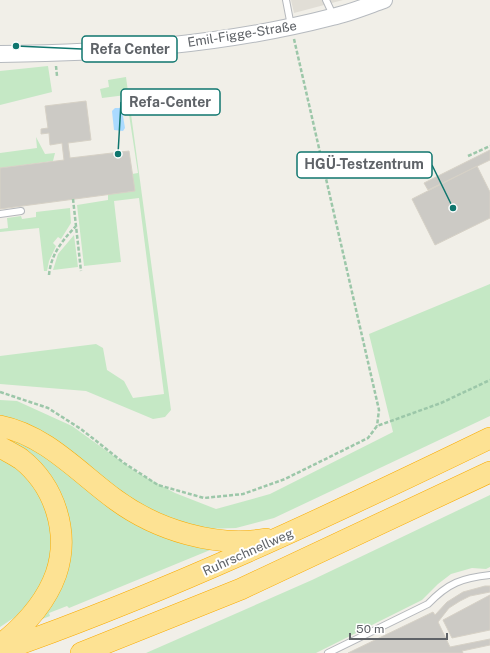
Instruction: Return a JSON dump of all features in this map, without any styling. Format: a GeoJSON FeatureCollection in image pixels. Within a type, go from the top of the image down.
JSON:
{"type":"FeatureCollection","features":[{"type":"Feature","properties":{"kind":"highway"},"geometry":{"type":"LineString","coordinates":[[0,426],[28,436],[49,447],[117,501],[133,512],[163,526],[192,534],[239,541],[272,538],[301,528]]}},
{"type":"Feature","properties":{"kind":"highway","name":"Ruhrschnellweg"},"geometry":{"type":"LineString","coordinates":[[0,652],[108,611],[194,576],[301,528],[490,438]]}},
{"type":"Feature","properties":{"kind":"highway"},"geometry":{"type":"LineString","coordinates":[[0,447],[20,458],[41,480],[56,508],[60,521],[61,539],[60,558],[56,575],[48,591],[28,619],[0,645]]}},
{"type":"Feature","properties":{"kind":"highway"},"geometry":{"type":"LineString","coordinates":[[81,653],[241,589],[490,472]]}},
{"type":"Feature","properties":{"kind":"street","name":"Emil-Figge-Straße"},"geometry":{"type":"LineString","coordinates":[[0,54],[106,50],[182,44],[291,27],[334,17],[384,0]]}},
{"type":"Feature","properties":{"kind":"lane"},"geometry":{"type":"LineString","coordinates":[[286,0],[291,27]]}},
{"type":"Feature","properties":{"kind":"lane"},"geometry":{"type":"LineString","coordinates":[[326,0],[334,17]]}},
{"type":"Feature","properties":{"kind":"lane"},"geometry":{"type":"LineString","coordinates":[[0,214],[21,212]]}},
{"type":"Feature","properties":{"kind":"lane"},"geometry":{"type":"LineString","coordinates":[[328,653],[428,604],[440,592],[456,581],[472,576],[490,575]]}},
{"type":"Feature","properties":{"kind":"path"},"geometry":{"type":"LineString","coordinates":[[0,392],[48,408],[81,429],[124,463],[158,485],[204,498],[243,494],[286,479],[368,438],[377,426],[379,410],[291,27]]}},
{"type":"Feature","properties":{"kind":"path"},"geometry":{"type":"LineString","coordinates":[[468,156],[490,146]]}},
{"type":"Feature","properties":{"kind":"path"},"geometry":{"type":"LineString","coordinates":[[73,199],[81,271]]}},
{"type":"Feature","properties":{"kind":"path"},"geometry":{"type":"LineString","coordinates":[[49,275],[50,267],[57,249],[76,226]]}},
{"type":"Feature","properties":{"kind":"path"},"geometry":{"type":"LineString","coordinates":[[377,426],[441,403],[490,380]]}},
{"type":"Feature","properties":{"kind":"shaded area"},"geometry":{"type":"Polygon","coordinates":[[[291,0],[343,0],[294,13],[291,0]]]}},
{"type":"Feature","properties":{"kind":"green space"},"geometry":{"type":"Polygon","coordinates":[[[48,66],[52,92],[0,105],[0,71],[48,66]]]}},
{"type":"Feature","properties":{"kind":"green space"},"geometry":{"type":"Polygon","coordinates":[[[126,77],[171,410],[165,417],[153,419],[86,391],[0,384],[0,356],[96,344],[103,348],[107,370],[124,381],[133,398],[164,394],[139,198],[114,201],[121,262],[84,266],[77,205],[108,200],[108,194],[134,191],[132,174],[138,173],[126,95],[102,98],[100,89],[109,87],[108,80],[126,77]]]}},
{"type":"Feature","properties":{"kind":"green space"},"geometry":{"type":"Polygon","coordinates":[[[36,137],[45,154],[55,153],[53,161],[0,168],[0,153],[37,148],[36,137]]]}},
{"type":"Feature","properties":{"kind":"green space"},"geometry":{"type":"Polygon","coordinates":[[[70,208],[71,223],[61,239],[58,237],[53,243],[56,246],[49,261],[47,271],[44,271],[39,228],[0,232],[0,229],[8,228],[7,218],[21,216],[22,219],[36,217],[36,212],[70,208]]]}},
{"type":"Feature","properties":{"kind":"green space"},"geometry":{"type":"Polygon","coordinates":[[[74,235],[78,267],[53,270],[58,254],[74,235]]]}},
{"type":"Feature","properties":{"kind":"green space"},"geometry":{"type":"Polygon","coordinates":[[[490,284],[490,416],[274,518],[236,528],[206,529],[148,513],[0,416],[0,400],[17,401],[72,426],[136,472],[175,493],[216,509],[270,494],[393,432],[369,334],[490,284]]]}},
{"type":"Feature","properties":{"kind":"green space"},"geometry":{"type":"Polygon","coordinates":[[[9,437],[28,445],[215,548],[69,608],[67,606],[49,613],[50,616],[27,625],[67,522],[6,444],[9,437]]]}},
{"type":"Feature","properties":{"kind":"green space"},"geometry":{"type":"Polygon","coordinates":[[[0,454],[11,459],[48,501],[53,558],[34,599],[15,617],[0,627],[0,454]]]}},
{"type":"Feature","properties":{"kind":"green space"},"geometry":{"type":"Polygon","coordinates":[[[490,495],[490,567],[486,569],[472,568],[451,574],[438,584],[422,600],[316,653],[146,653],[312,580],[490,495]]]}},
{"type":"Feature","properties":{"kind":"water"},"geometry":{"type":"Polygon","coordinates":[[[115,108],[120,108],[122,110],[125,128],[123,131],[114,130],[112,111],[115,108]]]}},
{"type":"Feature","properties":{"kind":"building"},"geometry":{"type":"Polygon","coordinates":[[[86,101],[91,140],[68,143],[70,158],[129,151],[135,191],[0,209],[0,168],[64,160],[62,143],[50,145],[49,133],[41,134],[41,129],[48,128],[45,106],[86,101]]]}},
{"type":"Feature","properties":{"kind":"building"},"geometry":{"type":"Polygon","coordinates":[[[490,150],[490,160],[428,190],[424,183],[490,150]]]}},
{"type":"Feature","properties":{"kind":"building"},"geometry":{"type":"Polygon","coordinates":[[[477,166],[490,192],[490,218],[435,245],[412,199],[477,166]]]}},
{"type":"Feature","properties":{"kind":"building"},"geometry":{"type":"Polygon","coordinates":[[[490,586],[490,592],[470,596],[460,601],[449,608],[438,622],[450,647],[490,639],[490,645],[462,651],[463,653],[348,653],[433,612],[435,615],[447,602],[463,592],[490,586]]]}},
{"type":"Feature","properties":{"kind":"building"},"geometry":{"type":"Polygon","coordinates":[[[490,595],[490,630],[452,638],[443,620],[490,595]]]}},
{"type":"Feature","properties":{"kind":"place","name":"Refa Center"},"geometry":{"type":"Point","coordinates":[16,46]}},
{"type":"Feature","properties":{"kind":"place","name":"Refa-Center"},"geometry":{"type":"Point","coordinates":[118,154]}},
{"type":"Feature","properties":{"kind":"place","name":"HGÜ-Testzentrum"},"geometry":{"type":"Point","coordinates":[453,208]}}]}
